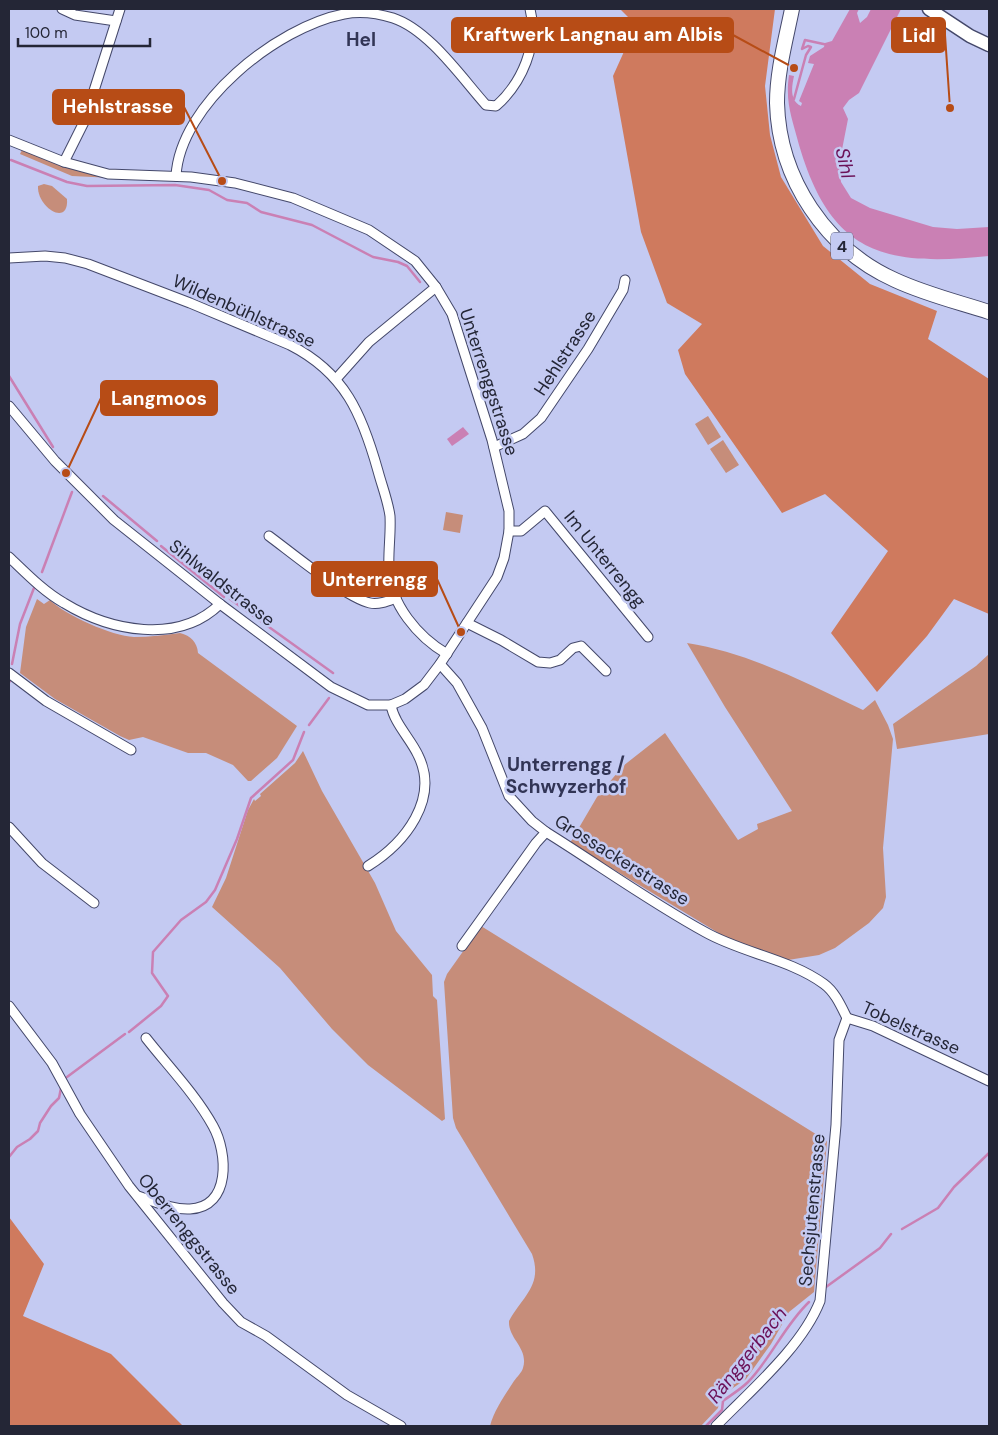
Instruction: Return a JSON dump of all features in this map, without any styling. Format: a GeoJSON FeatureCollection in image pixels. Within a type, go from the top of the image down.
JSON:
{"type":"FeatureCollection","features":[{"type":"Feature","properties":{"kind":"main road","name":"4"},"geometry":{"type":"LineString","coordinates":[[792,9],[779,80],[779,123],[792,173],[812,210],[843,246],[884,275],[909,286],[989,312]]}},
{"type":"Feature","properties":{"kind":"main road"},"geometry":{"type":"LineString","coordinates":[[929,9],[970,36],[989,45]]}},
{"type":"Feature","properties":{"kind":"street"},"geometry":{"type":"LineString","coordinates":[[62,9],[75,15],[116,20]]}},
{"type":"Feature","properties":{"kind":"street"},"geometry":{"type":"LineString","coordinates":[[64,162],[84,122],[120,9]]}},
{"type":"Feature","properties":{"kind":"street"},"geometry":{"type":"LineString","coordinates":[[176,176],[180,151],[188,134],[204,109],[232,77],[254,58],[311,25],[344,14],[372,13],[394,19],[414,28],[486,105],[496,106],[506,97],[523,69],[534,32],[530,9]]}},
{"type":"Feature","properties":{"kind":"street","name":"Unterrenggstrasse"},"geometry":{"type":"LineString","coordinates":[[9,143],[64,162],[108,174],[176,176],[235,183],[261,189],[332,213],[397,247],[415,261],[436,286],[457,328],[494,448],[506,495],[509,531],[504,558],[497,577],[440,664]]}},
{"type":"Feature","properties":{"kind":"street","name":"Wildenbühlstrasse"},"geometry":{"type":"LineString","coordinates":[[9,258],[45,256],[65,258],[88,264],[190,303],[290,345],[318,362],[336,379],[360,417],[390,513],[389,572],[396,598],[415,628],[447,654]]}},
{"type":"Feature","properties":{"kind":"street","name":"Hehlstrasse"},"geometry":{"type":"LineString","coordinates":[[494,448],[523,434],[541,418],[588,349],[623,290],[625,280]]}},
{"type":"Feature","properties":{"kind":"street"},"geometry":{"type":"LineString","coordinates":[[336,379],[369,342],[436,286]]}},
{"type":"Feature","properties":{"kind":"street","name":"Sihlwaldstrasse"},"geometry":{"type":"LineString","coordinates":[[9,406],[55,461],[102,508],[220,604],[331,687],[368,705],[391,705]]}},
{"type":"Feature","properties":{"kind":"street","name":"Im Unterrengg"},"geometry":{"type":"LineString","coordinates":[[509,531],[521,531],[545,511],[648,637]]}},
{"type":"Feature","properties":{"kind":"street"},"geometry":{"type":"LineString","coordinates":[[269,536],[321,574],[363,601],[376,604],[396,598]]}},
{"type":"Feature","properties":{"kind":"street"},"geometry":{"type":"LineString","coordinates":[[9,556],[38,584],[63,603],[92,618],[119,626],[144,629],[184,626],[209,614],[220,604]]}},
{"type":"Feature","properties":{"kind":"street"},"geometry":{"type":"LineString","coordinates":[[467,623],[538,662],[550,663],[560,660],[573,648],[581,646],[606,670]]}},
{"type":"Feature","properties":{"kind":"street"},"geometry":{"type":"LineString","coordinates":[[368,866],[385,855],[399,840],[420,810],[426,794],[425,771],[419,756],[396,720],[391,705],[417,691],[440,664]]}},
{"type":"Feature","properties":{"kind":"street","name":"Grossackerstrasse"},"geometry":{"type":"LineString","coordinates":[[440,664],[457,683],[482,728],[510,796],[532,821],[546,832],[705,932],[746,951],[794,968],[825,985],[839,1001],[847,1018]]}},
{"type":"Feature","properties":{"kind":"street"},"geometry":{"type":"LineString","coordinates":[[9,673],[46,701],[131,750]]}},
{"type":"Feature","properties":{"kind":"street"},"geometry":{"type":"LineString","coordinates":[[9,827],[42,863],[94,903]]}},
{"type":"Feature","properties":{"kind":"street"},"geometry":{"type":"LineString","coordinates":[[462,946],[536,843],[546,832]]}},
{"type":"Feature","properties":{"kind":"street","name":"Oberrenggstrasse"},"geometry":{"type":"LineString","coordinates":[[9,1006],[48,1058],[103,1150],[223,1304],[241,1322],[266,1336],[346,1395],[398,1424]]}},
{"type":"Feature","properties":{"kind":"street","name":"Tobelstrasse"},"geometry":{"type":"LineString","coordinates":[[847,1018],[873,1026],[989,1082]]}},
{"type":"Feature","properties":{"kind":"street","name":"Sechsjutenstrasse"},"geometry":{"type":"LineString","coordinates":[[716,1426],[799,1339],[813,1320],[820,1301],[835,1133],[840,1040],[847,1018]]}},
{"type":"Feature","properties":{"kind":"street"},"geometry":{"type":"LineString","coordinates":[[137,1195],[181,1209],[202,1207],[218,1193],[223,1172],[220,1141],[214,1127],[146,1038]]}},
{"type":"Feature","properties":{"kind":"street"},"geometry":{"type":"LineString","coordinates":[[398,1424],[409,1426]]}},
{"type":"Feature","properties":{"kind":"shaded area"},"geometry":{"type":"Polygon","coordinates":[[[620,9],[775,9],[765,86],[770,135],[781,177],[823,246],[870,284],[937,311],[928,339],[989,379],[989,614],[954,599],[927,636],[877,692],[831,633],[888,551],[825,494],[782,513],[685,374],[678,350],[702,324],[667,303],[641,232],[613,76],[636,25],[620,9]]]}},
{"type":"Feature","properties":{"kind":"shaded area"},"geometry":{"type":"Polygon","coordinates":[[[850,9],[859,9],[857,13],[860,23],[867,17],[871,9],[901,9],[859,93],[849,100],[843,108],[848,119],[839,165],[841,182],[851,198],[870,208],[933,227],[957,229],[989,227],[989,256],[920,259],[891,254],[867,245],[845,231],[827,210],[812,182],[799,145],[789,102],[789,75],[794,76],[793,97],[801,106],[802,103],[799,101],[814,64],[808,63],[810,56],[824,47],[825,43],[832,41],[850,9]]]}},
{"type":"Feature","properties":{"kind":"shaded area"},"geometry":{"type":"Polygon","coordinates":[[[22,150],[72,169],[113,178],[72,176],[20,154],[22,150]]]}},
{"type":"Feature","properties":{"kind":"shaded area"},"geometry":{"type":"Polygon","coordinates":[[[44,184],[52,186],[67,199],[63,212],[53,211],[42,201],[38,186],[44,184]]]}},
{"type":"Feature","properties":{"kind":"shaded area"},"geometry":{"type":"Polygon","coordinates":[[[708,416],[721,437],[708,445],[695,424],[708,416]]]}},
{"type":"Feature","properties":{"kind":"shaded area"},"geometry":{"type":"Polygon","coordinates":[[[463,427],[469,434],[452,446],[447,439],[463,427]]]}},
{"type":"Feature","properties":{"kind":"shaded area"},"geometry":{"type":"Polygon","coordinates":[[[723,440],[739,465],[726,473],[710,449],[723,440]]]}},
{"type":"Feature","properties":{"kind":"shaded area"},"geometry":{"type":"Polygon","coordinates":[[[446,512],[463,515],[460,533],[443,530],[446,512]]]}},
{"type":"Feature","properties":{"kind":"shaded area"},"geometry":{"type":"Polygon","coordinates":[[[37,599],[44,604],[50,600],[77,618],[102,629],[125,636],[146,637],[180,633],[187,636],[195,643],[198,653],[297,726],[277,758],[251,781],[248,781],[233,765],[206,753],[188,753],[143,737],[129,740],[120,736],[55,699],[20,673],[26,627],[37,599]]]}},
{"type":"Feature","properties":{"kind":"shaded area"},"geometry":{"type":"Polygon","coordinates":[[[687,643],[755,661],[863,710],[875,700],[888,725],[893,739],[883,848],[886,897],[883,908],[869,923],[835,948],[819,955],[788,960],[730,940],[570,843],[597,797],[623,766],[665,733],[738,840],[758,829],[757,824],[792,811],[725,707],[687,643]]]}},
{"type":"Feature","properties":{"kind":"shaded area"},"geometry":{"type":"Polygon","coordinates":[[[989,654],[989,734],[897,749],[893,724],[976,666],[989,654]]]}},
{"type":"Feature","properties":{"kind":"shaded area"},"geometry":{"type":"Polygon","coordinates":[[[303,751],[322,791],[375,883],[396,931],[432,975],[433,996],[437,1000],[445,1119],[442,1121],[368,1065],[332,1029],[280,968],[212,907],[226,878],[248,810],[254,799],[255,801],[261,796],[260,794],[295,763],[303,751]]]}},
{"type":"Feature","properties":{"kind":"shaded area"},"geometry":{"type":"Polygon","coordinates":[[[481,926],[827,1141],[814,1292],[789,1312],[771,1344],[746,1379],[720,1397],[718,1408],[701,1426],[490,1426],[500,1403],[523,1368],[523,1355],[512,1333],[509,1321],[530,1290],[535,1274],[535,1265],[532,1254],[456,1128],[453,1118],[444,982],[447,974],[481,926]]]}},
{"type":"Feature","properties":{"kind":"shaded area"},"geometry":{"type":"Polygon","coordinates":[[[9,1217],[44,1264],[23,1316],[111,1354],[183,1426],[9,1426],[9,1217]]]}},
{"type":"Feature","properties":{"kind":"waterway"},"geometry":{"type":"LineString","coordinates":[[794,99],[806,55],[811,47],[808,46],[802,49],[805,40],[828,45]]}},
{"type":"Feature","properties":{"kind":"waterway"},"geometry":{"type":"LineString","coordinates":[[11,160],[67,182],[87,186],[175,185],[209,190],[227,200],[247,203],[261,212],[312,225],[373,257],[398,262],[407,266],[420,282]]}},
{"type":"Feature","properties":{"kind":"waterway"},"geometry":{"type":"LineString","coordinates":[[9,376],[53,447]]}},
{"type":"Feature","properties":{"kind":"waterway"},"geometry":{"type":"LineString","coordinates":[[42,572],[72,492]]}},
{"type":"Feature","properties":{"kind":"waterway"},"geometry":{"type":"LineString","coordinates":[[103,496],[157,541]]}},
{"type":"Feature","properties":{"kind":"waterway"},"geometry":{"type":"LineString","coordinates":[[161,546],[224,597]]}},
{"type":"Feature","properties":{"kind":"waterway"},"geometry":{"type":"LineString","coordinates":[[12,664],[20,624],[34,588]]}},
{"type":"Feature","properties":{"kind":"waterway"},"geometry":{"type":"LineString","coordinates":[[230,599],[333,673]]}},
{"type":"Feature","properties":{"kind":"waterway"},"geometry":{"type":"LineString","coordinates":[[309,725],[329,698]]}},
{"type":"Feature","properties":{"kind":"waterway"},"geometry":{"type":"LineString","coordinates":[[129,1032],[161,1006],[168,996],[152,973],[153,952],[181,920],[206,902],[215,890],[237,839],[251,798],[293,760],[304,732]]}},
{"type":"Feature","properties":{"kind":"waterway"},"geometry":{"type":"LineString","coordinates":[[67,1077],[125,1034]]}},
{"type":"Feature","properties":{"kind":"waterway"},"geometry":{"type":"LineString","coordinates":[[9,1157],[17,1147],[30,1139],[38,1131],[40,1123],[51,1106],[59,1098],[61,1088]]}},
{"type":"Feature","properties":{"kind":"waterway","name":"Ränggerbach"},"geometry":{"type":"LineString","coordinates":[[902,1229],[938,1208],[954,1187],[989,1153]]}},
{"type":"Feature","properties":{"kind":"waterway","name":"Ränggerbach"},"geometry":{"type":"LineString","coordinates":[[826,1287],[880,1248],[891,1234]]}},
{"type":"Feature","properties":{"kind":"waterway","name":"Ränggerbach"},"geometry":{"type":"LineString","coordinates":[[706,1426],[722,1410],[723,1401],[745,1385],[756,1372],[792,1321],[809,1302]]}},
{"type":"Feature","properties":{"kind":"place","name":"Kraftwerk Langnau am Albis"},"geometry":{"type":"Point","coordinates":[794,68]}},
{"type":"Feature","properties":{"kind":"place","name":"Lidl"},"geometry":{"type":"Point","coordinates":[950,108]}},
{"type":"Feature","properties":{"kind":"place","name":"Hehlstrasse"},"geometry":{"type":"Point","coordinates":[222,181]}},
{"type":"Feature","properties":{"kind":"place","name":"Langmoos"},"geometry":{"type":"Point","coordinates":[66,473]}},
{"type":"Feature","properties":{"kind":"place","name":"Unterrengg"},"geometry":{"type":"Point","coordinates":[461,632]}},
{"type":"Feature","properties":{"kind":"district","name":"Hel"},"geometry":{"type":"Point","coordinates":[361,39]}},
{"type":"Feature","properties":{"kind":"district","name":"Unterrengg / Schwyzerhof"},"geometry":{"type":"Point","coordinates":[566,775]}},
{"type":"Feature","properties":{"kind":"water label","name":"Sihl"},"geometry":{"type":"Point","coordinates":[845,163]}}]}
